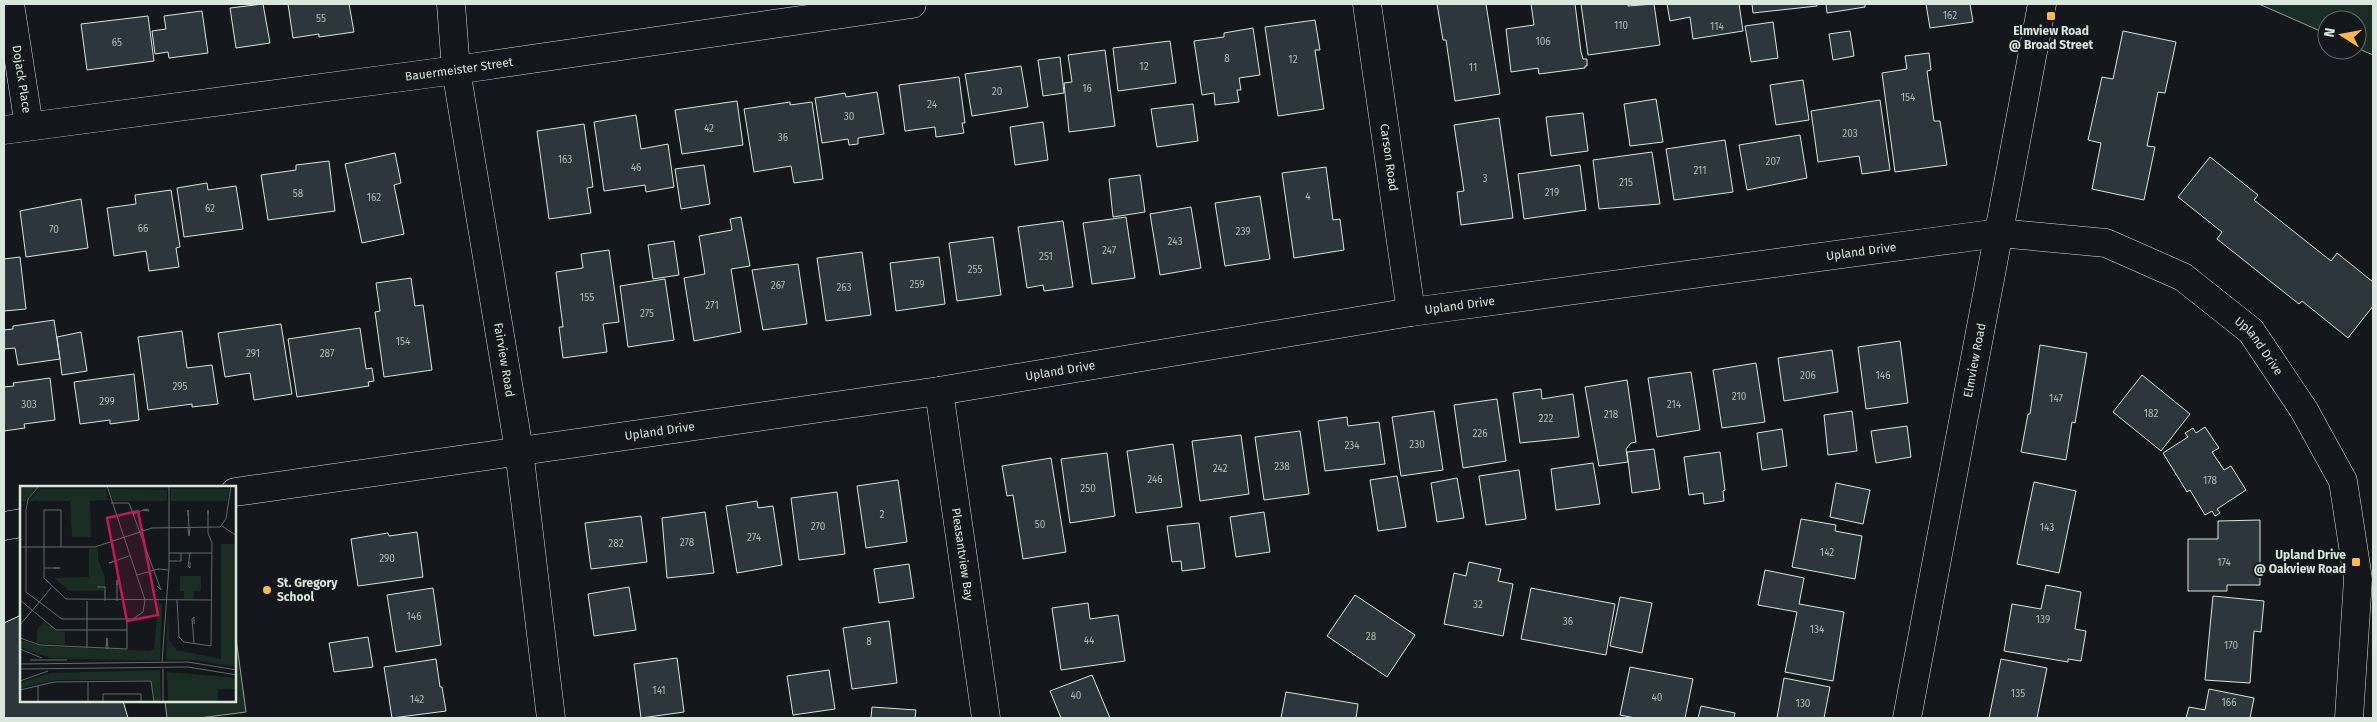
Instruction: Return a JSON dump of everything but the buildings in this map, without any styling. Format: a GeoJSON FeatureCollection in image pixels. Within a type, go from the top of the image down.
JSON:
{"type":"FeatureCollection","features":[{"type":"Feature","properties":{"kind":"street","name":"Dojack Place"},"geometry":{"type":"LineString","coordinates":[[10,4],[16,128]]}},
{"type":"Feature","properties":{"kind":"street","name":"Fairview Road"},"geometry":{"type":"LineString","coordinates":[[451,4],[456,70],[519,450],[551,718]]}},
{"type":"Feature","properties":{"kind":"street","name":"Carson Road"},"geometry":{"type":"LineString","coordinates":[[1367,4],[1411,312]]}},
{"type":"Feature","properties":{"kind":"street","name":"Elmview Road"},"geometry":{"type":"LineString","coordinates":[[1907,718],[2042,4]]}},
{"type":"Feature","properties":{"kind":"street","name":"Bauermeister Street"},"geometry":{"type":"LineString","coordinates":[[16,128],[456,70],[801,11],[898,5]]}},
{"type":"Feature","properties":{"kind":"street","name":"Upland Drive"},"geometry":{"type":"LineString","coordinates":[[236,492],[939,391],[1411,312],[1999,233],[2106,243],[2183,276],[2251,331],[2304,410],[2343,481],[2358,579],[2349,718]]}},
{"type":"Feature","properties":{"kind":"street","name":"Pleasantview Bay"},"geometry":{"type":"LineString","coordinates":[[939,391],[986,718]]}},
{"type":"Feature","properties":{"kind":"street"},"geometry":{"type":"LineString","coordinates":[[4,526],[20,523]]}},
{"type":"Feature","properties":{"kind":"green space"},"geometry":{"type":"Polygon","coordinates":[[[2259,4],[2373,4],[2373,55],[2367,52],[2367,10],[2317,10],[2317,30],[2259,4]]]}},
{"type":"Feature","properties":{"kind":"green space"},"geometry":{"type":"Polygon","coordinates":[[[236,638],[246,712],[199,718],[167,718],[165,702],[236,702],[236,638]]]}},
{"type":"Feature","properties":{"kind":"place","name":"Elmview Road @ Broad Street"},"geometry":{"type":"Point","coordinates":[2051,16]}},
{"type":"Feature","properties":{"kind":"place","name":"Upland Drive @ Oakview Road"},"geometry":{"type":"Point","coordinates":[2356,562]}},
{"type":"Feature","properties":{"kind":"place","name":"St. Gregory School"},"geometry":{"type":"Point","coordinates":[267,590]}}]}
